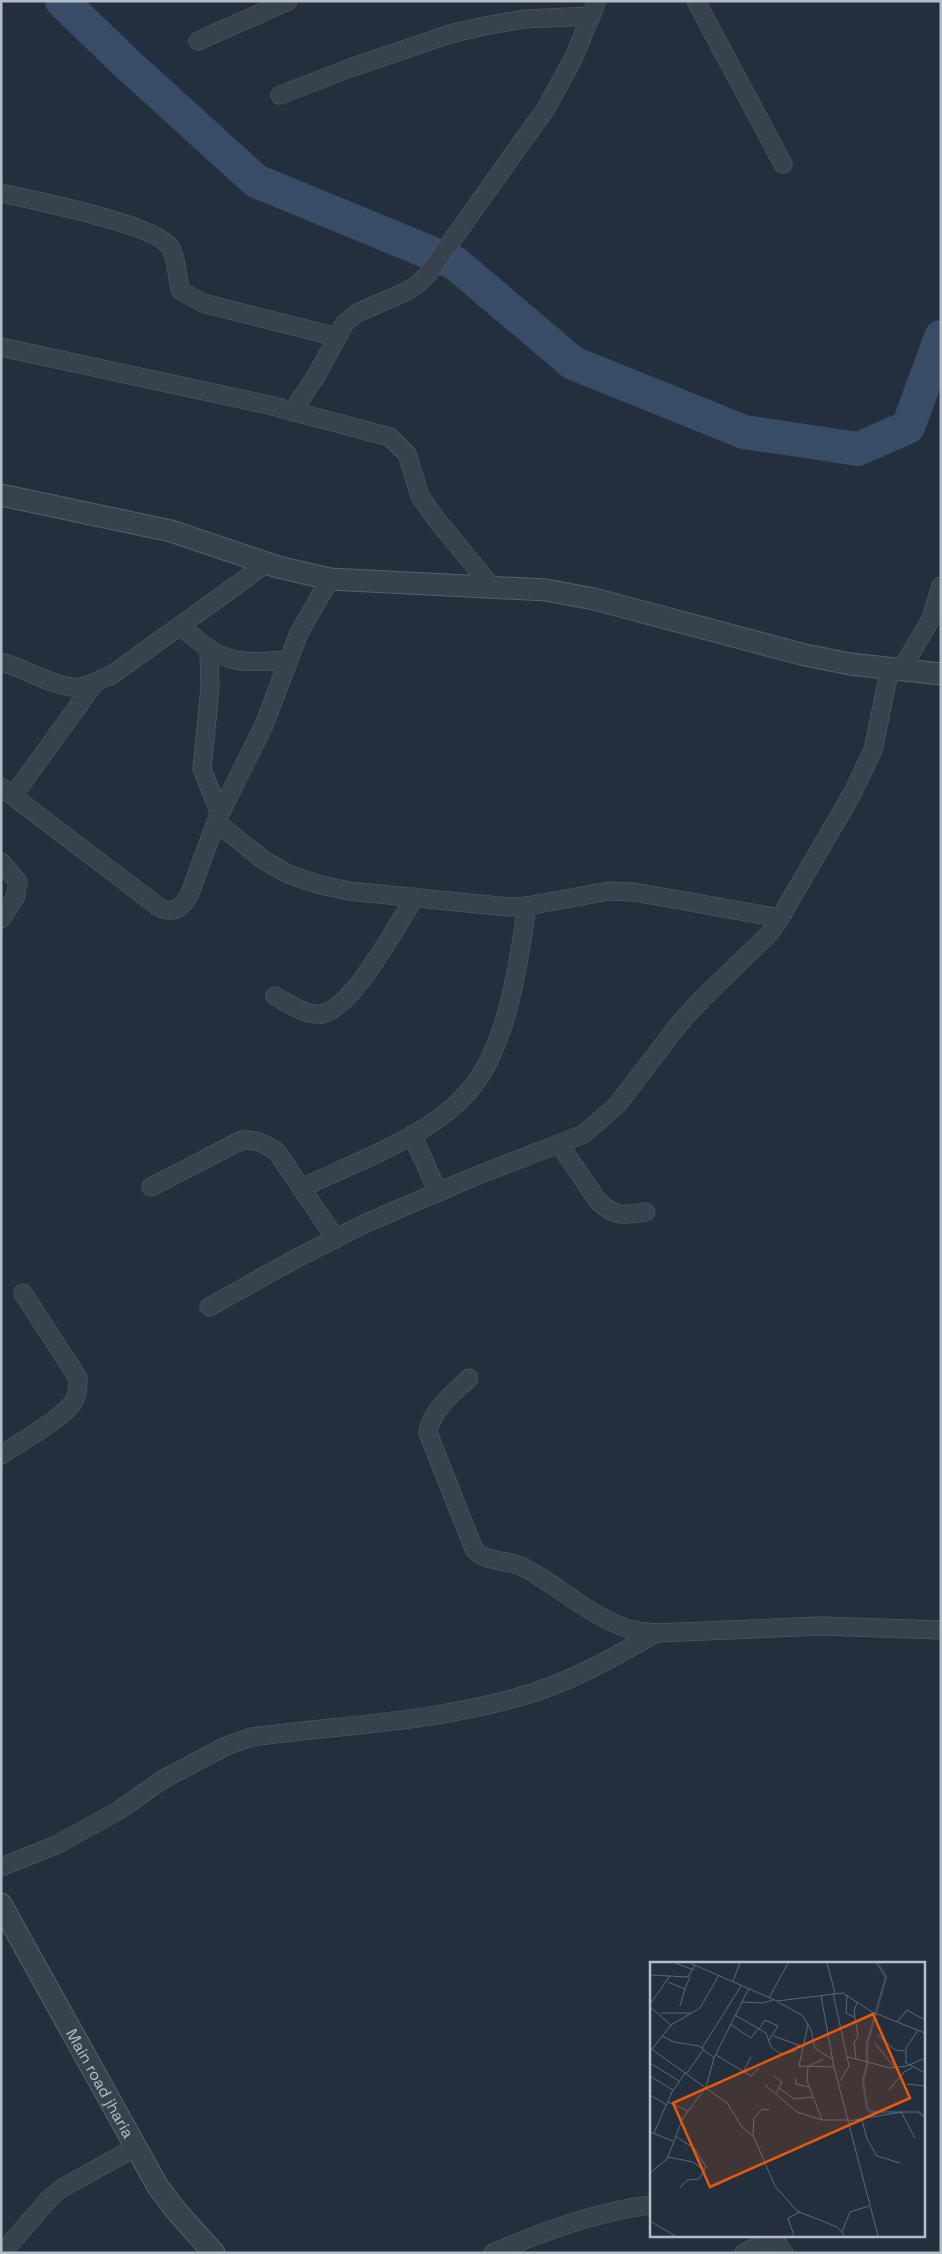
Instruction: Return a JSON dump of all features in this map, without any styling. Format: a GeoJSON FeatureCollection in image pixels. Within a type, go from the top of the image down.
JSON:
{"type":"FeatureCollection","features":[{"type":"Feature","properties":{"kind":"street"},"geometry":{"type":"LineString","coordinates":[[198,41],[288,1]]}},
{"type":"Feature","properties":{"kind":"street"},"geometry":{"type":"LineString","coordinates":[[696,1],[783,164]]}},
{"type":"Feature","properties":{"kind":"street"},"geometry":{"type":"LineString","coordinates":[[280,95],[350,68],[467,30],[594,8]]}},
{"type":"Feature","properties":{"kind":"street"},"geometry":{"type":"LineString","coordinates":[[292,412],[316,376],[344,323],[357,313],[406,292],[428,274],[547,107],[574,57],[594,8]]}},
{"type":"Feature","properties":{"kind":"street"},"geometry":{"type":"LineString","coordinates":[[1,193],[115,221],[158,238],[169,245],[175,259],[181,291],[202,303],[336,337]]}},
{"type":"Feature","properties":{"kind":"street"},"geometry":{"type":"LineString","coordinates":[[1,347],[292,412],[390,437],[407,454],[420,496],[436,519],[492,587]]}},
{"type":"Feature","properties":{"kind":"street"},"geometry":{"type":"LineString","coordinates":[[1,495],[171,531],[267,563],[330,579],[546,590],[594,599],[805,655],[850,664],[941,674]]}},
{"type":"Feature","properties":{"kind":"street"},"geometry":{"type":"LineString","coordinates":[[1,662],[59,683],[78,687],[94,684],[113,674],[267,563]]}},
{"type":"Feature","properties":{"kind":"street"},"geometry":{"type":"LineString","coordinates":[[94,684],[6,793],[160,908],[168,912],[176,910],[184,904],[218,818],[264,725],[299,633],[330,579]]}},
{"type":"Feature","properties":{"kind":"street"},"geometry":{"type":"LineString","coordinates":[[209,1307],[336,1239],[438,1192],[584,1134],[601,1121],[618,1104],[679,1024],[770,933],[780,918],[852,794],[873,750],[895,669],[932,619],[941,586]]}},
{"type":"Feature","properties":{"kind":"street"},"geometry":{"type":"LineString","coordinates":[[180,626],[209,650],[228,659],[246,663],[288,660]]}},
{"type":"Feature","properties":{"kind":"street"},"geometry":{"type":"LineString","coordinates":[[209,650],[210,688],[202,769],[218,818],[250,850],[288,874],[349,891],[508,907],[527,906],[609,891],[634,892],[780,918]]}},
{"type":"Feature","properties":{"kind":"street"},"geometry":{"type":"LineString","coordinates":[[1,862],[18,882],[15,898],[1,919]]}},
{"type":"Feature","properties":{"kind":"street"},"geometry":{"type":"LineString","coordinates":[[275,996],[302,1011],[319,1015],[333,1011],[357,987],[415,897]]}},
{"type":"Feature","properties":{"kind":"street"},"geometry":{"type":"LineString","coordinates":[[301,1188],[412,1135],[443,1114],[468,1093],[482,1075],[510,999],[527,906]]}},
{"type":"Feature","properties":{"kind":"street"},"geometry":{"type":"LineString","coordinates":[[412,1135],[438,1192]]}},
{"type":"Feature","properties":{"kind":"street"},"geometry":{"type":"LineString","coordinates":[[151,1187],[242,1140],[253,1139],[265,1143],[277,1152],[336,1239]]}},
{"type":"Feature","properties":{"kind":"street"},"geometry":{"type":"LineString","coordinates":[[559,1144],[598,1201],[606,1209],[623,1215],[646,1212]]}},
{"type":"Feature","properties":{"kind":"street"},"geometry":{"type":"LineString","coordinates":[[1,1456],[55,1419],[73,1403],[78,1392],[78,1378],[23,1293]]}},
{"type":"Feature","properties":{"kind":"street"},"geometry":{"type":"LineString","coordinates":[[469,1378],[434,1414],[428,1433],[474,1549],[483,1558],[506,1560],[521,1566],[616,1623],[632,1630],[656,1634],[820,1626],[941,1630]]}},
{"type":"Feature","properties":{"kind":"street"},"geometry":{"type":"LineString","coordinates":[[1,1867],[56,1845],[118,1811],[162,1780],[226,1746],[252,1737],[468,1710],[517,1698],[563,1682],[612,1659],[656,1634]]}},
{"type":"Feature","properties":{"kind":"street","name":"Main road jharia"},"geometry":{"type":"LineString","coordinates":[[1,1904],[158,2187],[178,2213],[214,2253]]}},
{"type":"Feature","properties":{"kind":"street"},"geometry":{"type":"LineString","coordinates":[[2,2253],[51,2197],[62,2188],[136,2147]]}},
{"type":"Feature","properties":{"kind":"street"},"geometry":{"type":"LineString","coordinates":[[493,2253],[524,2239],[634,2207],[650,2205]]}},
{"type":"Feature","properties":{"kind":"street"},"geometry":{"type":"LineString","coordinates":[[744,2253],[772,2236],[784,2253]]}},
{"type":"Feature","properties":{"kind":"waterway"},"geometry":{"type":"LineString","coordinates":[[62,1],[124,61],[256,181],[455,263],[573,363],[744,432],[858,449],[908,427],[941,337]]}}]}
